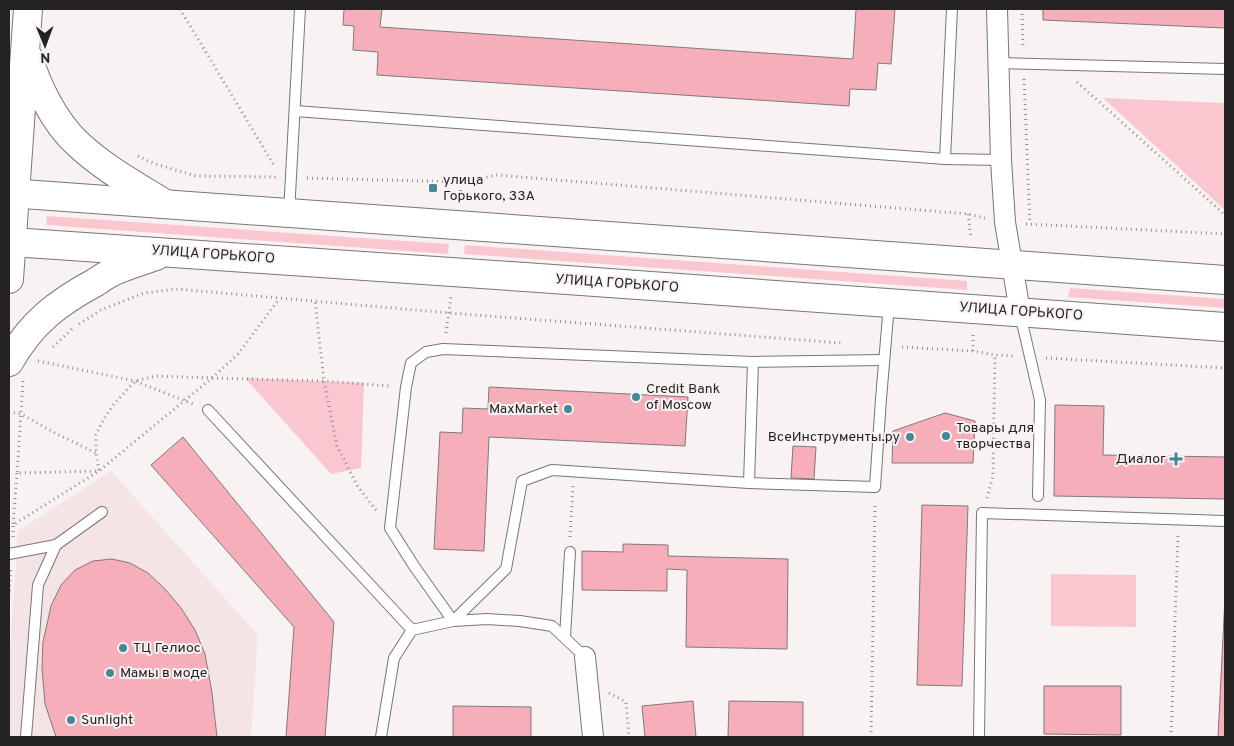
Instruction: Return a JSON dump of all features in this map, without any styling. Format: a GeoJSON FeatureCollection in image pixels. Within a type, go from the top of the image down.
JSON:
{"type":"FeatureCollection","features":[{"type":"Feature","properties":{"kind":"main road"},"geometry":{"type":"LineString","coordinates":[[9,279],[12,194],[28,9]]}},
{"type":"Feature","properties":{"kind":"main road"},"geometry":{"type":"LineString","coordinates":[[26,47],[34,77],[64,129],[91,156],[118,175],[168,205]]}},
{"type":"Feature","properties":{"kind":"main road"},"geometry":{"type":"LineString","coordinates":[[12,194],[1225,280]]}},
{"type":"Feature","properties":{"kind":"main road","name":"УЛИЦА ГОРЬКОГО"},"geometry":{"type":"LineString","coordinates":[[10,241],[1225,327]]}},
{"type":"Feature","properties":{"kind":"main road"},"geometry":{"type":"LineString","coordinates":[[9,362],[27,334],[52,309],[78,291],[118,269],[166,252]]}},
{"type":"Feature","properties":{"kind":"street"},"geometry":{"type":"LineString","coordinates":[[997,9],[1005,222],[1020,312]]}},
{"type":"Feature","properties":{"kind":"street"},"geometry":{"type":"LineString","coordinates":[[585,657],[593,737]]}},
{"type":"Feature","properties":{"kind":"lane"},"geometry":{"type":"LineString","coordinates":[[289,214],[286,177],[294,111],[300,9]]}},
{"type":"Feature","properties":{"kind":"lane"},"geometry":{"type":"LineString","coordinates":[[946,158],[952,9]]}},
{"type":"Feature","properties":{"kind":"lane"},"geometry":{"type":"LineString","coordinates":[[998,63],[1225,69]]}},
{"type":"Feature","properties":{"kind":"lane"},"geometry":{"type":"LineString","coordinates":[[294,111],[946,158],[1002,160]]}},
{"type":"Feature","properties":{"kind":"lane"},"geometry":{"type":"LineString","coordinates":[[453,621],[506,569],[522,481],[552,470],[749,482],[875,487],[889,303]]}},
{"type":"Feature","properties":{"kind":"lane"},"geometry":{"type":"LineString","coordinates":[[1020,312],[1040,400],[1038,496]]}},
{"type":"Feature","properties":{"kind":"lane"},"geometry":{"type":"LineString","coordinates":[[453,621],[390,528],[406,387],[411,363],[426,352],[443,349],[753,362],[884,360]]}},
{"type":"Feature","properties":{"kind":"lane"},"geometry":{"type":"LineString","coordinates":[[749,482],[753,362]]}},
{"type":"Feature","properties":{"kind":"lane"},"geometry":{"type":"LineString","coordinates":[[208,410],[412,630]]}},
{"type":"Feature","properties":{"kind":"lane"},"geometry":{"type":"LineString","coordinates":[[9,554],[56,545],[102,512]]}},
{"type":"Feature","properties":{"kind":"lane"},"geometry":{"type":"LineString","coordinates":[[979,737],[982,513],[1225,520]]}},
{"type":"Feature","properties":{"kind":"lane"},"geometry":{"type":"LineString","coordinates":[[26,737],[38,585],[56,545]]}},
{"type":"Feature","properties":{"kind":"lane"},"geometry":{"type":"LineString","coordinates":[[565,637],[570,552]]}},
{"type":"Feature","properties":{"kind":"lane"},"geometry":{"type":"LineString","coordinates":[[382,737],[394,658],[412,630],[453,621],[520,621],[552,626],[585,657]]}},
{"type":"Feature","properties":{"kind":"path"},"geometry":{"type":"LineString","coordinates":[[180,9],[286,177]]}},
{"type":"Feature","properties":{"kind":"path"},"geometry":{"type":"LineString","coordinates":[[1022,9],[1030,224]]}},
{"type":"Feature","properties":{"kind":"path"},"geometry":{"type":"LineString","coordinates":[[1058,65],[1225,215]]}},
{"type":"Feature","properties":{"kind":"path"},"geometry":{"type":"LineString","coordinates":[[136,155],[165,167],[196,176],[462,182],[497,175],[968,214],[1005,222],[1225,234]]}},
{"type":"Feature","properties":{"kind":"path"},"geometry":{"type":"LineString","coordinates":[[49,350],[75,326],[102,310],[144,293],[176,289],[450,313],[845,343]]}},
{"type":"Feature","properties":{"kind":"path"},"geometry":{"type":"LineString","coordinates":[[21,414],[14,525],[99,471],[212,378],[238,354],[279,299]]}},
{"type":"Feature","properties":{"kind":"path"},"geometry":{"type":"LineString","coordinates":[[315,301],[324,381],[337,446],[358,487],[390,528]]}},
{"type":"Feature","properties":{"kind":"path"},"geometry":{"type":"LineString","coordinates":[[885,346],[973,351],[995,355],[1225,368]]}},
{"type":"Feature","properties":{"kind":"path"},"geometry":{"type":"LineString","coordinates":[[982,513],[993,476],[995,355]]}},
{"type":"Feature","properties":{"kind":"path"},"geometry":{"type":"LineString","coordinates":[[44,356],[38,361],[135,381],[208,410]]}},
{"type":"Feature","properties":{"kind":"path"},"geometry":{"type":"LineString","coordinates":[[99,471],[96,435],[114,404],[135,381],[156,376],[324,381],[406,387]]}},
{"type":"Feature","properties":{"kind":"path"},"geometry":{"type":"LineString","coordinates":[[9,412],[21,414],[96,453]]}},
{"type":"Feature","properties":{"kind":"path"},"geometry":{"type":"LineString","coordinates":[[17,473],[99,471]]}},
{"type":"Feature","properties":{"kind":"path"},"geometry":{"type":"LineString","coordinates":[[570,552],[574,472]]}},
{"type":"Feature","properties":{"kind":"path"},"geometry":{"type":"LineString","coordinates":[[871,737],[875,487]]}},
{"type":"Feature","properties":{"kind":"path"},"geometry":{"type":"LineString","coordinates":[[1171,737],[1179,519]]}},
{"type":"Feature","properties":{"kind":"path"},"geometry":{"type":"LineString","coordinates":[[587,681],[626,702],[629,737]]}},
{"type":"Feature","properties":{"kind":"shaded area"},"geometry":{"type":"Polygon","coordinates":[[[1103,98],[1225,103],[1225,210],[1103,98]]]}},
{"type":"Feature","properties":{"kind":"shaded area"},"geometry":{"type":"Polygon","coordinates":[[[47,216],[449,244],[448,254],[46,225],[47,216]]]}},
{"type":"Feature","properties":{"kind":"shaded area"},"geometry":{"type":"Polygon","coordinates":[[[465,245],[967,281],[967,290],[464,254],[465,245]]]}},
{"type":"Feature","properties":{"kind":"shaded area"},"geometry":{"type":"Polygon","coordinates":[[[1070,288],[1225,299],[1225,308],[1068,297],[1070,288]]]}},
{"type":"Feature","properties":{"kind":"shaded area"},"geometry":{"type":"Polygon","coordinates":[[[245,378],[364,383],[361,468],[331,474],[245,378]]]}},
{"type":"Feature","properties":{"kind":"shaded area"},"geometry":{"type":"Polygon","coordinates":[[[111,471],[258,635],[251,737],[9,737],[9,663],[18,531],[111,471]]]}},
{"type":"Feature","properties":{"kind":"shaded area"},"geometry":{"type":"Polygon","coordinates":[[[1051,574],[1136,575],[1136,627],[1051,626],[1051,574]]]}},
{"type":"Feature","properties":{"kind":"building"},"geometry":{"type":"Polygon","coordinates":[[[344,9],[382,9],[380,27],[853,59],[856,9],[895,9],[891,64],[878,63],[876,90],[850,89],[849,106],[377,75],[378,52],[353,50],[354,26],[343,25],[344,9]]]}},
{"type":"Feature","properties":{"kind":"building"},"geometry":{"type":"Polygon","coordinates":[[[1043,9],[1225,9],[1225,28],[1043,20],[1043,9]]]}},
{"type":"Feature","properties":{"kind":"building"},"geometry":{"type":"Polygon","coordinates":[[[489,387],[688,397],[685,446],[489,437],[484,551],[434,549],[440,432],[462,433],[463,408],[488,409],[489,387]]]}},
{"type":"Feature","properties":{"kind":"building"},"geometry":{"type":"Polygon","coordinates":[[[1055,405],[1104,406],[1103,455],[1225,457],[1225,499],[1054,496],[1055,405]]]}},
{"type":"Feature","properties":{"kind":"building"},"geometry":{"type":"Polygon","coordinates":[[[945,413],[975,421],[973,463],[892,463],[893,431],[945,413]]]}},
{"type":"Feature","properties":{"kind":"building"},"geometry":{"type":"Polygon","coordinates":[[[183,437],[334,622],[325,737],[286,737],[294,627],[151,465],[183,437]]]}},
{"type":"Feature","properties":{"kind":"building"},"geometry":{"type":"Polygon","coordinates":[[[793,446],[816,447],[814,479],[791,478],[793,446]]]}},
{"type":"Feature","properties":{"kind":"building"},"geometry":{"type":"Polygon","coordinates":[[[922,505],[968,506],[962,686],[917,685],[922,505]]]}},
{"type":"Feature","properties":{"kind":"building"},"geometry":{"type":"Polygon","coordinates":[[[623,544],[668,545],[668,556],[788,559],[787,649],[686,647],[687,570],[667,569],[667,591],[582,590],[582,551],[623,552],[623,544]]]}},
{"type":"Feature","properties":{"kind":"building","name":"ТЦ Гелиос"},"geometry":{"type":"Polygon","coordinates":[[[112,559],[130,563],[148,573],[181,608],[195,630],[205,654],[217,737],[56,737],[45,704],[42,668],[43,642],[51,606],[61,585],[75,570],[93,561],[112,559]]]}},
{"type":"Feature","properties":{"kind":"building"},"geometry":{"type":"Polygon","coordinates":[[[1225,597],[1225,737],[1218,737],[1225,597]]]}},
{"type":"Feature","properties":{"kind":"building"},"geometry":{"type":"Polygon","coordinates":[[[1044,686],[1121,686],[1121,735],[1044,734],[1044,686]]]}},
{"type":"Feature","properties":{"kind":"building"},"geometry":{"type":"Polygon","coordinates":[[[693,701],[696,737],[645,737],[642,706],[693,701]]]}},
{"type":"Feature","properties":{"kind":"building"},"geometry":{"type":"Polygon","coordinates":[[[729,701],[803,702],[803,737],[728,737],[729,701]]]}},
{"type":"Feature","properties":{"kind":"building"},"geometry":{"type":"Polygon","coordinates":[[[453,706],[531,707],[531,737],[453,737],[453,706]]]}},
{"type":"Feature","properties":{"kind":"place","name":"улица Горького, 33А"},"geometry":{"type":"Point","coordinates":[433,188]}},
{"type":"Feature","properties":{"kind":"place","name":"Credit Bank of Moscow"},"geometry":{"type":"Point","coordinates":[636,397]}},
{"type":"Feature","properties":{"kind":"place","name":"MaxMarket"},"geometry":{"type":"Point","coordinates":[568,409]}},
{"type":"Feature","properties":{"kind":"place","name":"Товары для творчества"},"geometry":{"type":"Point","coordinates":[946,436]}},
{"type":"Feature","properties":{"kind":"place","name":"ВсеИнструменты.ру"},"geometry":{"type":"Point","coordinates":[910,437]}},
{"type":"Feature","properties":{"kind":"place","name":"Диалог"},"geometry":{"type":"Point","coordinates":[1176,459]}},
{"type":"Feature","properties":{"kind":"place","name":"ТЦ Гелиос"},"geometry":{"type":"Point","coordinates":[123,648]}},
{"type":"Feature","properties":{"kind":"place","name":"Мамы в моде"},"geometry":{"type":"Point","coordinates":[110,673]}},
{"type":"Feature","properties":{"kind":"place","name":"Sunlight"},"geometry":{"type":"Point","coordinates":[71,720]}}]}
